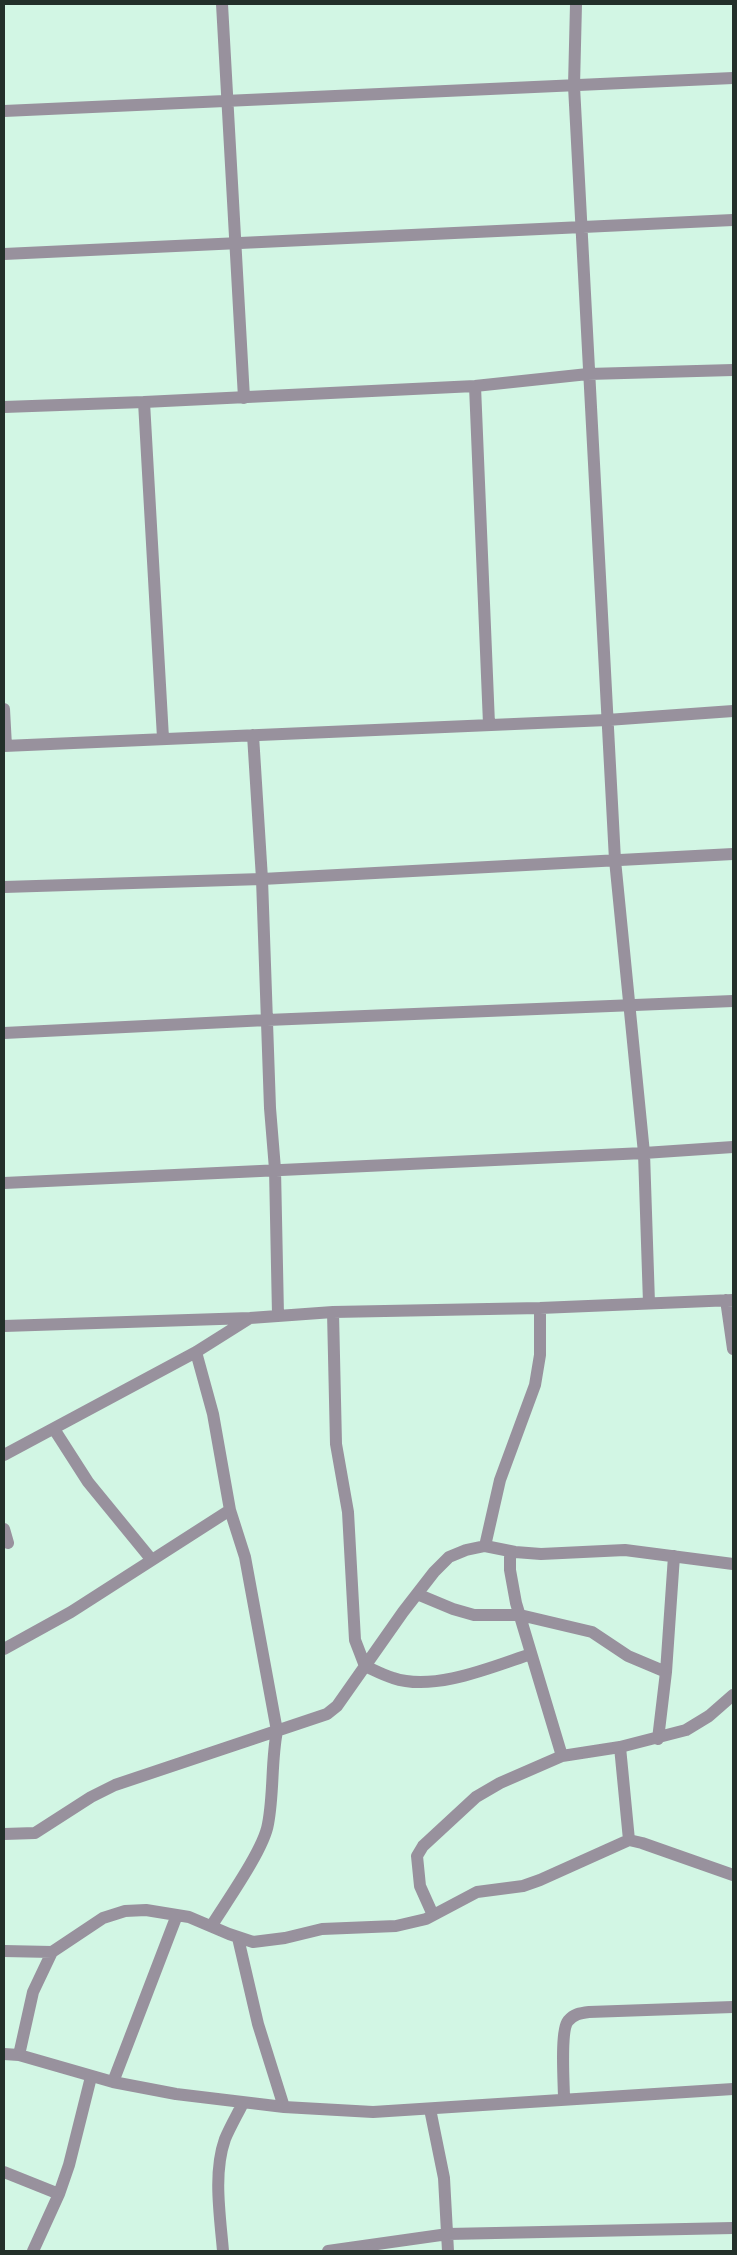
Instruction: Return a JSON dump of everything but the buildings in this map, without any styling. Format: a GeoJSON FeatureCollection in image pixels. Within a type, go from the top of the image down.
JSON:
{"type":"FeatureCollection","features":[{"type":"Feature","properties":{"kind":"street"},"geometry":{"type":"LineString","coordinates":[[222,4],[244,398]]}},
{"type":"Feature","properties":{"kind":"street"},"geometry":{"type":"LineString","coordinates":[[576,4],[574,86],[607,720],[615,860],[644,1153],[649,1303]]}},
{"type":"Feature","properties":{"kind":"street"},"geometry":{"type":"LineString","coordinates":[[4,110],[733,78]]}},
{"type":"Feature","properties":{"kind":"street"},"geometry":{"type":"LineString","coordinates":[[4,254],[733,220]]}},
{"type":"Feature","properties":{"kind":"street"},"geometry":{"type":"LineString","coordinates":[[4,407],[244,398],[475,386],[588,374],[733,370]]}},
{"type":"Feature","properties":{"kind":"street"},"geometry":{"type":"LineString","coordinates":[[475,386],[490,724]]}},
{"type":"Feature","properties":{"kind":"street"},"geometry":{"type":"LineString","coordinates":[[144,402],[163,738]]}},
{"type":"Feature","properties":{"kind":"street"},"geometry":{"type":"LineString","coordinates":[[4,709],[5,746],[607,720],[733,711]]}},
{"type":"Feature","properties":{"kind":"street"},"geometry":{"type":"LineString","coordinates":[[253,736],[262,879],[275,1169],[278,1314]]}},
{"type":"Feature","properties":{"kind":"street"},"geometry":{"type":"LineString","coordinates":[[4,887],[262,879],[733,854]]}},
{"type":"Feature","properties":{"kind":"street"},"geometry":{"type":"LineString","coordinates":[[4,1033],[733,1001]]}},
{"type":"Feature","properties":{"kind":"street"},"geometry":{"type":"LineString","coordinates":[[4,1182],[644,1153],[733,1147]]}},
{"type":"Feature","properties":{"kind":"street"},"geometry":{"type":"LineString","coordinates":[[4,1326],[250,1318],[278,1314],[333,1312],[540,1308],[729,1300],[733,1349]]}},
{"type":"Feature","properties":{"kind":"street"},"geometry":{"type":"LineString","coordinates":[[485,1546],[500,1480],[535,1385],[540,1355],[540,1308]]}},
{"type":"Feature","properties":{"kind":"street"},"geometry":{"type":"LineString","coordinates":[[333,1312],[336,1444],[348,1512],[355,1640],[365,1666],[394,1679],[417,1682],[444,1680],[531,1654]]}},
{"type":"Feature","properties":{"kind":"street"},"geometry":{"type":"LineString","coordinates":[[4,1455],[196,1352],[250,1318]]}},
{"type":"Feature","properties":{"kind":"street"},"geometry":{"type":"LineString","coordinates":[[196,1352],[213,1414],[230,1510],[245,1557],[277,1731],[268,1824],[252,1858],[212,1925]]}},
{"type":"Feature","properties":{"kind":"street"},"geometry":{"type":"LineString","coordinates":[[54,1429],[88,1482],[151,1559]]}},
{"type":"Feature","properties":{"kind":"street"},"geometry":{"type":"LineString","coordinates":[[4,1649],[71,1612],[230,1510]]}},
{"type":"Feature","properties":{"kind":"street"},"geometry":{"type":"LineString","coordinates":[[4,1529],[8,1543]]}},
{"type":"Feature","properties":{"kind":"street"},"geometry":{"type":"LineString","coordinates":[[4,1834],[35,1833],[91,1797],[115,1785],[277,1731],[288,1725],[327,1714],[337,1706],[417,1594],[449,1557],[466,1550],[485,1546],[541,1554],[625,1550],[733,1564]]}},
{"type":"Feature","properties":{"kind":"street"},"geometry":{"type":"LineString","coordinates":[[510,1551],[512,1580],[520,1615],[562,1756]]}},
{"type":"Feature","properties":{"kind":"street"},"geometry":{"type":"LineString","coordinates":[[658,1739],[666,1672],[674,1556]]}},
{"type":"Feature","properties":{"kind":"street"},"geometry":{"type":"LineString","coordinates":[[417,1594],[453,1609],[474,1615],[520,1615],[592,1632],[628,1656],[666,1672]]}},
{"type":"Feature","properties":{"kind":"street"},"geometry":{"type":"LineString","coordinates":[[433,1915],[420,1886],[417,1856],[423,1846],[476,1797],[500,1783],[562,1756],[620,1747],[658,1739],[686,1730],[709,1716],[733,1695]]}},
{"type":"Feature","properties":{"kind":"street"},"geometry":{"type":"LineString","coordinates":[[620,1747],[629,1840]]}},
{"type":"Feature","properties":{"kind":"street"},"geometry":{"type":"LineString","coordinates":[[18,2055],[33,1992],[52,1952],[103,1918],[125,1911],[146,1910],[189,1917],[212,1925],[238,1938],[253,1942],[268,1941],[322,1929],[396,1926],[417,1922],[477,1892],[522,1886],[558,1873],[629,1840],[733,1875]]}},
{"type":"Feature","properties":{"kind":"street"},"geometry":{"type":"LineString","coordinates":[[113,2082],[178,1915]]}},
{"type":"Feature","properties":{"kind":"street"},"geometry":{"type":"LineString","coordinates":[[238,1938],[258,2024],[284,2107]]}},
{"type":"Feature","properties":{"kind":"street"},"geometry":{"type":"LineString","coordinates":[[4,1951],[52,1952]]}},
{"type":"Feature","properties":{"kind":"street"},"geometry":{"type":"LineString","coordinates":[[564,2099],[564,2040],[567,2023],[576,2014],[733,2007]]}},
{"type":"Feature","properties":{"kind":"street"},"geometry":{"type":"LineString","coordinates":[[4,2054],[18,2055],[91,2077],[176,2094],[284,2107],[373,2112],[733,2089]]}},
{"type":"Feature","properties":{"kind":"street"},"geometry":{"type":"LineString","coordinates":[[32,2251],[59,2194],[76,2141],[91,2077]]}},
{"type":"Feature","properties":{"kind":"street"},"geometry":{"type":"LineString","coordinates":[[223,2251],[219,2171],[225,2139],[243,2103]]}},
{"type":"Feature","properties":{"kind":"street"},"geometry":{"type":"LineString","coordinates":[[430,2109],[444,2178],[448,2251]]}},
{"type":"Feature","properties":{"kind":"street"},"geometry":{"type":"LineString","coordinates":[[4,2172],[59,2194]]}},
{"type":"Feature","properties":{"kind":"street"},"geometry":{"type":"LineString","coordinates":[[328,2251],[448,2234],[733,2228]]}}]}
